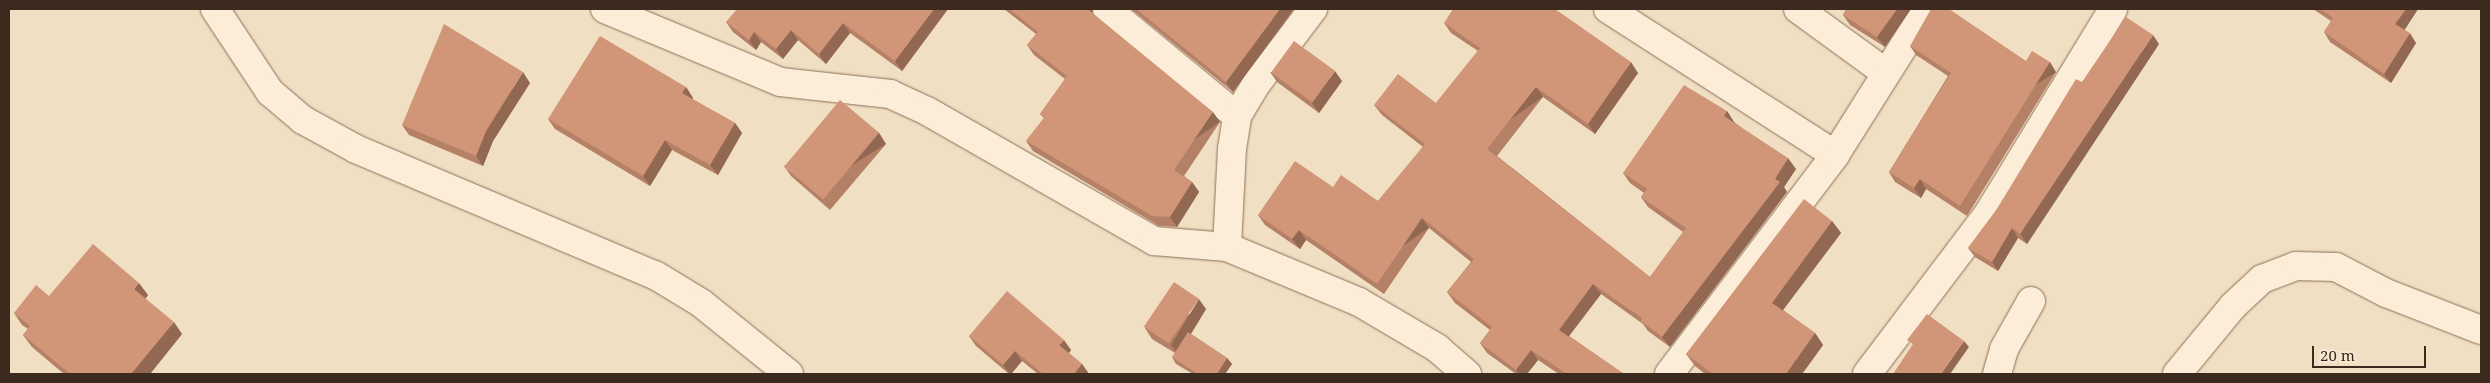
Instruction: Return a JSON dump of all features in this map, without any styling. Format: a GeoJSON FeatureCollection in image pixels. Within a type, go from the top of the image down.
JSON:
{"type":"FeatureCollection","features":[{"type":"Feature","properties":{"kind":"street"},"geometry":{"type":"LineString","coordinates":[[215,9],[270,92],[303,120],[356,148],[655,275],[701,303],[789,374]]}},
{"type":"Feature","properties":{"kind":"street"},"geometry":{"type":"LineString","coordinates":[[605,9],[780,82],[890,94],[927,111],[1154,241],[1227,246],[1359,302],[1437,348],[1467,374]]}},
{"type":"Feature","properties":{"kind":"street"},"geometry":{"type":"LineString","coordinates":[[1107,9],[1238,116]]}},
{"type":"Feature","properties":{"kind":"street"},"geometry":{"type":"LineString","coordinates":[[1227,246],[1232,149],[1238,116],[1257,83],[1313,9]]}},
{"type":"Feature","properties":{"kind":"street"},"geometry":{"type":"LineString","coordinates":[[1608,9],[1835,155]]}},
{"type":"Feature","properties":{"kind":"street"},"geometry":{"type":"LineString","coordinates":[[1669,374],[1835,155],[1927,9]]}},
{"type":"Feature","properties":{"kind":"street"},"geometry":{"type":"LineString","coordinates":[[1867,374],[1988,214],[2113,9]]}},
{"type":"Feature","properties":{"kind":"street"},"geometry":{"type":"LineString","coordinates":[[1811,13],[1886,73]]}},
{"type":"Feature","properties":{"kind":"street"},"geometry":{"type":"LineString","coordinates":[[2177,374],[2232,306],[2262,279],[2296,266],[2336,267],[2386,293],[2481,330]]}},
{"type":"Feature","properties":{"kind":"street"},"geometry":{"type":"LineString","coordinates":[[1997,374],[2004,349],[2031,301]]}},
{"type":"Feature","properties":{"kind":"building"},"geometry":{"type":"Polygon","coordinates":[[[737,9],[934,9],[895,61],[843,23],[819,54],[791,30],[776,49],[754,32],[749,40],[726,22],[737,9]]]}},
{"type":"Feature","properties":{"kind":"building"},"geometry":{"type":"Polygon","coordinates":[[[1009,9],[1088,9],[1213,112],[1174,170],[1192,182],[1170,217],[1152,216],[1026,141],[1045,117],[1040,114],[1067,76],[1027,45],[1038,32],[1009,9]]]}},
{"type":"Feature","properties":{"kind":"building"},"geometry":{"type":"Polygon","coordinates":[[[1136,9],[1280,9],[1226,82],[1136,9]]]}},
{"type":"Feature","properties":{"kind":"building"},"geometry":{"type":"Polygon","coordinates":[[[1453,9],[1555,9],[1631,62],[1588,124],[1536,87],[1487,149],[1650,277],[1686,228],[1641,197],[1647,189],[1623,173],[1684,85],[1727,111],[1724,116],[1788,158],[1775,179],[1780,182],[1662,337],[1641,321],[1642,318],[1593,284],[1559,330],[1624,374],[1567,374],[1531,350],[1516,370],[1480,343],[1492,327],[1447,292],[1474,259],[1422,218],[1377,284],[1299,230],[1292,239],[1258,215],[1295,161],[1333,187],[1341,175],[1378,201],[1425,144],[1374,105],[1398,74],[1436,103],[1480,48],[1444,23],[1453,9]]]}},
{"type":"Feature","properties":{"kind":"building"},"geometry":{"type":"Polygon","coordinates":[[[1846,9],[1897,9],[1877,37],[1843,15],[1846,9]]]}},
{"type":"Feature","properties":{"kind":"building"},"geometry":{"type":"Polygon","coordinates":[[[1931,9],[1949,9],[2026,61],[2032,51],[2050,62],[1960,206],[1920,179],[1914,188],[1889,172],[1951,73],[1910,46],[1931,9]]]}},
{"type":"Feature","properties":{"kind":"building"},"geometry":{"type":"Polygon","coordinates":[[[2320,9],[2406,9],[2395,24],[2410,33],[2384,74],[2324,32],[2333,18],[2320,9]]]}},
{"type":"Feature","properties":{"kind":"building"},"geometry":{"type":"Polygon","coordinates":[[[2126,17],[2153,35],[2020,234],[2012,228],[1992,262],[1968,248],[1995,212],[2076,79],[2082,82],[2126,17]]]}},
{"type":"Feature","properties":{"kind":"building"},"geometry":{"type":"Polygon","coordinates":[[[444,24],[523,72],[486,131],[476,156],[402,125],[444,24]]]}},
{"type":"Feature","properties":{"kind":"building"},"geometry":{"type":"Polygon","coordinates":[[[600,36],[686,87],[682,93],[735,123],[710,165],[665,140],[643,176],[548,119],[600,36]]]}},
{"type":"Feature","properties":{"kind":"building"},"geometry":{"type":"Polygon","coordinates":[[[1294,41],[1335,71],[1312,103],[1271,73],[1294,41]]]}},
{"type":"Feature","properties":{"kind":"building"},"geometry":{"type":"Polygon","coordinates":[[[840,100],[879,133],[823,199],[784,167],[840,100]]]}},
{"type":"Feature","properties":{"kind":"building"},"geometry":{"type":"Polygon","coordinates":[[[1804,199],[1832,221],[1772,303],[1815,333],[1786,374],[1713,374],[1686,354],[1804,199]]]}},
{"type":"Feature","properties":{"kind":"building"},"geometry":{"type":"Polygon","coordinates":[[[93,244],[139,283],[134,289],[174,322],[131,374],[70,374],[23,335],[30,326],[14,313],[36,285],[49,296],[93,244]]]}},
{"type":"Feature","properties":{"kind":"building"},"geometry":{"type":"Polygon","coordinates":[[[1174,282],[1199,299],[1169,344],[1144,327],[1174,282]]]}},
{"type":"Feature","properties":{"kind":"building"},"geometry":{"type":"Polygon","coordinates":[[[1007,291],[1064,340],[1059,345],[1082,364],[1074,374],[1043,374],[1015,351],[1003,365],[969,336],[1007,291]]]}},
{"type":"Feature","properties":{"kind":"building"},"geometry":{"type":"Polygon","coordinates":[[[1927,314],[1964,341],[1941,374],[1893,374],[1913,344],[1907,340],[1927,314]]]}},
{"type":"Feature","properties":{"kind":"building"},"geometry":{"type":"Polygon","coordinates":[[[1188,332],[1227,358],[1217,374],[1198,374],[1172,357],[1188,332]]]}}]}
